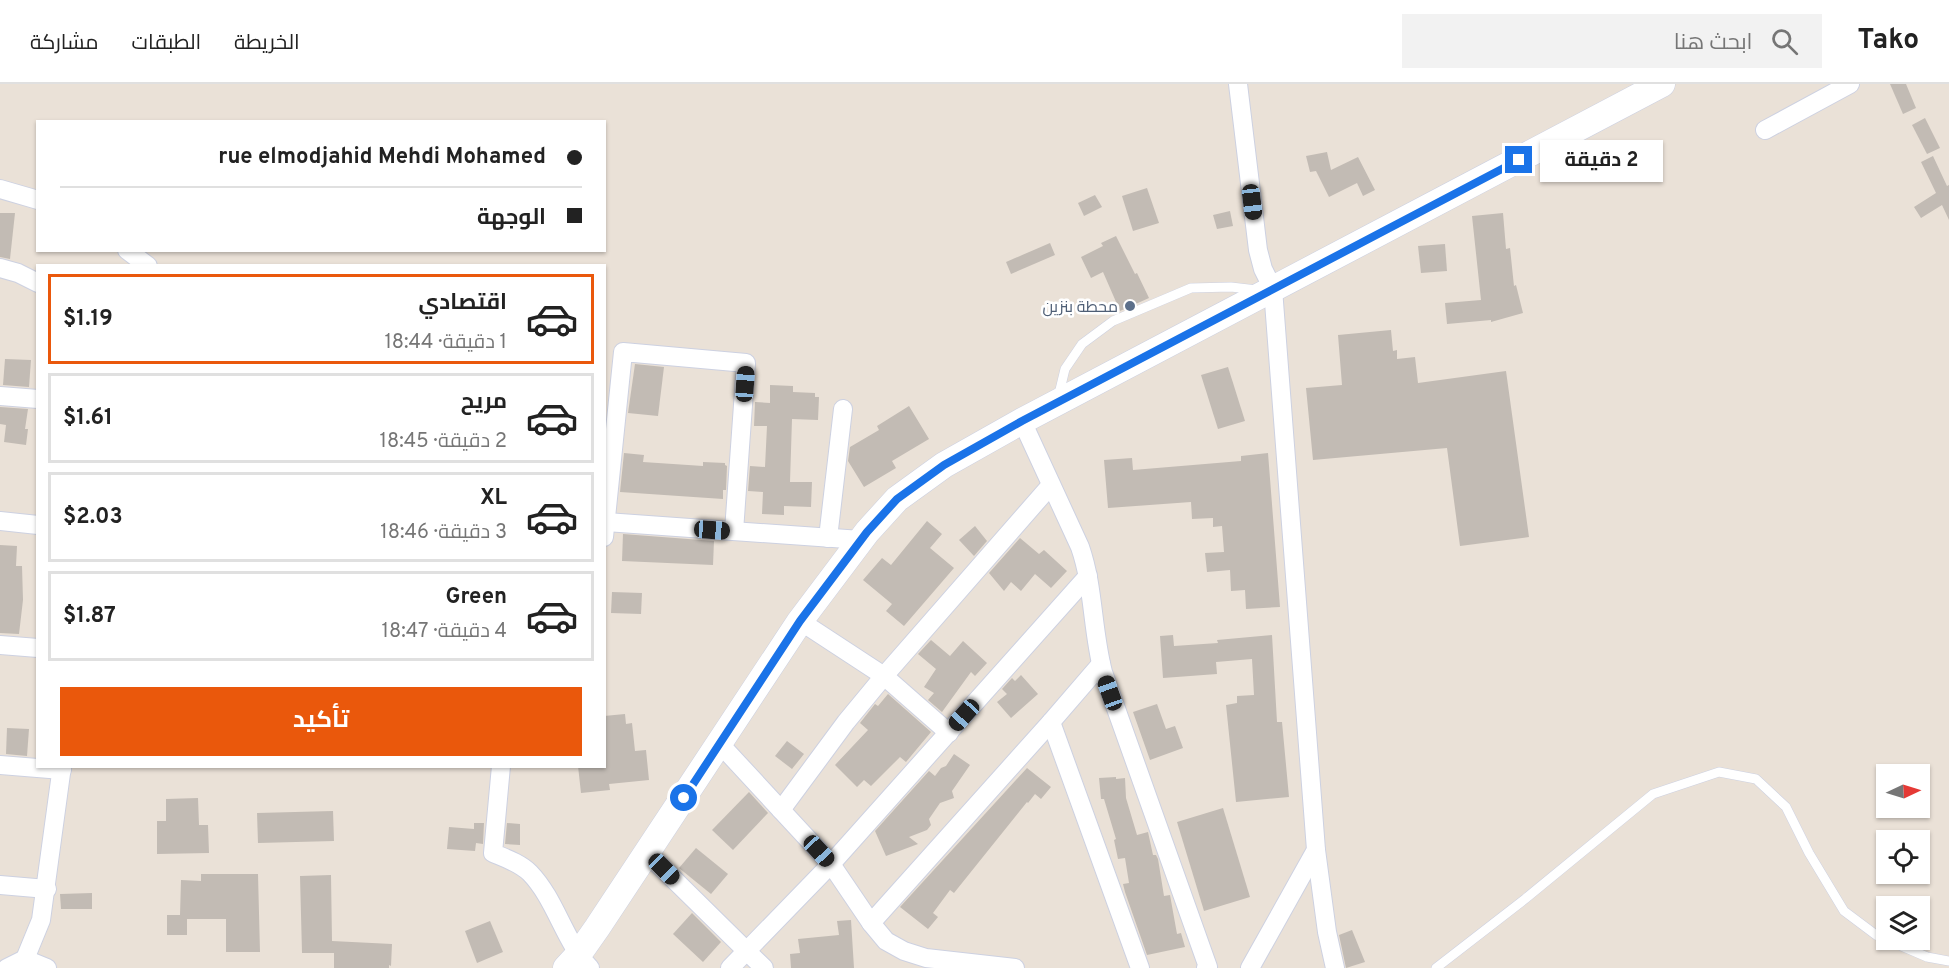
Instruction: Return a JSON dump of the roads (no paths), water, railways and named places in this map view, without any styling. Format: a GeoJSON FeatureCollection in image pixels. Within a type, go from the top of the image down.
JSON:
{"type":"FeatureCollection","features":[{"type":"Feature","properties":{"kind":"main road"},"geometry":{"type":"LineString","coordinates":[[578,964],[800,621],[861,540],[897,499],[944,465],[1022,421],[1662,84]]}},
{"type":"Feature","properties":{"kind":"street"},"geometry":{"type":"LineString","coordinates":[[1238,84],[1257,250],[1271,290],[1317,850],[1327,933],[1335,968]]}},
{"type":"Feature","properties":{"kind":"street"},"geometry":{"type":"LineString","coordinates":[[1765,130],[1850,84]]}},
{"type":"Feature","properties":{"kind":"street"},"geometry":{"type":"LineString","coordinates":[[0,189],[36,199]]}},
{"type":"Feature","properties":{"kind":"street"},"geometry":{"type":"LineString","coordinates":[[129,252],[145,264]]}},
{"type":"Feature","properties":{"kind":"street"},"geometry":{"type":"LineString","coordinates":[[0,268],[18,273],[36,282]]}},
{"type":"Feature","properties":{"kind":"street"},"geometry":{"type":"LineString","coordinates":[[606,519],[623,352],[746,363],[734,531]]}},
{"type":"Feature","properties":{"kind":"street"},"geometry":{"type":"LineString","coordinates":[[0,396],[36,399]]}},
{"type":"Feature","properties":{"kind":"street"},"geometry":{"type":"LineString","coordinates":[[828,538],[843,409]]}},
{"type":"Feature","properties":{"kind":"street"},"geometry":{"type":"LineString","coordinates":[[1022,421],[1080,547],[1088,576],[1098,654],[1208,967],[1206,968]]}},
{"type":"Feature","properties":{"kind":"street"},"geometry":{"type":"LineString","coordinates":[[781,810],[846,722],[884,676],[1051,485]]}},
{"type":"Feature","properties":{"kind":"street"},"geometry":{"type":"LineString","coordinates":[[0,521],[36,525]]}},
{"type":"Feature","properties":{"kind":"street"},"geometry":{"type":"LineString","coordinates":[[606,529],[734,531],[861,540]]}},
{"type":"Feature","properties":{"kind":"street"},"geometry":{"type":"LineString","coordinates":[[730,968],[831,864],[1088,576]]}},
{"type":"Feature","properties":{"kind":"street"},"geometry":{"type":"LineString","coordinates":[[800,621],[884,676],[949,733]]}},
{"type":"Feature","properties":{"kind":"street"},"geometry":{"type":"LineString","coordinates":[[0,645],[36,648]]}},
{"type":"Feature","properties":{"kind":"street"},"geometry":{"type":"LineString","coordinates":[[871,923],[1052,722],[1101,664]]}},
{"type":"Feature","properties":{"kind":"street"},"geometry":{"type":"LineString","coordinates":[[1052,722],[1140,968]]}},
{"type":"Feature","properties":{"kind":"street"},"geometry":{"type":"LineString","coordinates":[[720,744],[831,864],[886,941],[904,951],[926,958],[963,965],[1015,968]]}},
{"type":"Feature","properties":{"kind":"street"},"geometry":{"type":"LineString","coordinates":[[0,765],[36,767]]}},
{"type":"Feature","properties":{"kind":"street"},"geometry":{"type":"LineString","coordinates":[[7,968],[25,959],[41,920],[62,768]]}},
{"type":"Feature","properties":{"kind":"street"},"geometry":{"type":"LineString","coordinates":[[501,768],[493,853],[529,872],[546,896],[578,964]]}},
{"type":"Feature","properties":{"kind":"street"},"geometry":{"type":"LineString","coordinates":[[1250,968],[1317,850]]}},
{"type":"Feature","properties":{"kind":"street"},"geometry":{"type":"LineString","coordinates":[[648,853],[764,968]]}},
{"type":"Feature","properties":{"kind":"street"},"geometry":{"type":"LineString","coordinates":[[0,885],[47,889]]}},
{"type":"Feature","properties":{"kind":"street"},"geometry":{"type":"LineString","coordinates":[[25,959],[47,968]]}},
{"type":"Feature","properties":{"kind":"lane"},"geometry":{"type":"LineString","coordinates":[[1057,403],[1065,369],[1082,344],[1113,321],[1191,288],[1231,287],[1271,290]]}},
{"type":"Feature","properties":{"kind":"lane"},"geometry":{"type":"LineString","coordinates":[[1436,968],[1525,899],[1653,794],[1719,772],[1756,779],[1786,807],[1809,853],[1844,911],[1876,935],[1927,957],[1949,961]]}},
{"type":"Feature","properties":{"kind":"place","name":"محطة بنزين"},"geometry":{"type":"Point","coordinates":[1130,306]}}]}
